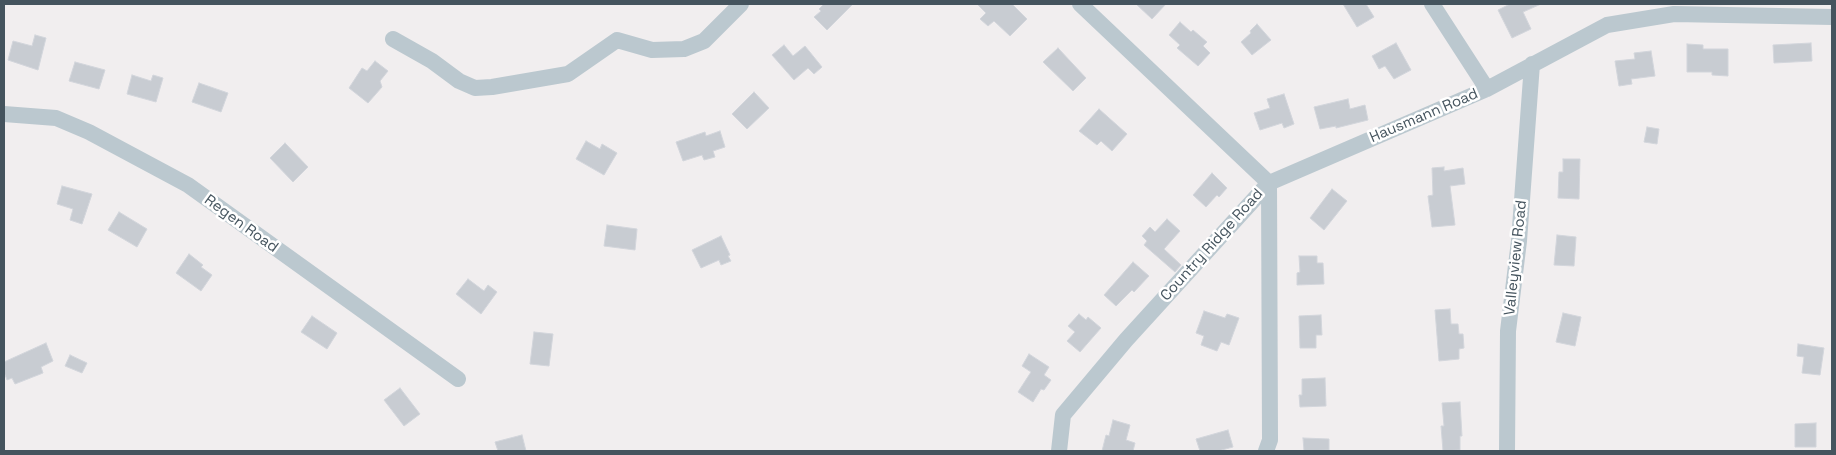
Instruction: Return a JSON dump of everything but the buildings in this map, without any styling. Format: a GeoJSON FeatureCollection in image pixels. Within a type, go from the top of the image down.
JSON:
{"type":"FeatureCollection","features":[{"type":"Feature","properties":{"kind":"street"},"geometry":{"type":"LineString","coordinates":[[392,39],[432,61],[459,81],[475,88],[492,87],[568,74],[618,40],[652,50],[684,49],[704,41],[741,4]]}},
{"type":"Feature","properties":{"kind":"street"},"geometry":{"type":"LineString","coordinates":[[1080,4],[1269,183]]}},
{"type":"Feature","properties":{"kind":"street"},"geometry":{"type":"LineString","coordinates":[[1432,4],[1487,88]]}},
{"type":"Feature","properties":{"kind":"street","name":"Hausmann Road"},"geometry":{"type":"LineString","coordinates":[[1269,183],[1487,88],[1607,26],[1674,14],[1832,17]]}},
{"type":"Feature","properties":{"kind":"street","name":"Valleyview Road"},"geometry":{"type":"LineString","coordinates":[[1507,451],[1508,331],[1519,241],[1532,64]]}},
{"type":"Feature","properties":{"kind":"street","name":"Regen Road"},"geometry":{"type":"LineString","coordinates":[[4,114],[56,118],[89,132],[188,185],[458,379]]}},
{"type":"Feature","properties":{"kind":"street","name":"Country Ridge Road"},"geometry":{"type":"LineString","coordinates":[[1059,451],[1063,414],[1126,340],[1269,183]]}},
{"type":"Feature","properties":{"kind":"street","name":"Country Ridge Road"},"geometry":{"type":"LineString","coordinates":[[1266,451],[1270,440],[1269,183]]}}]}
